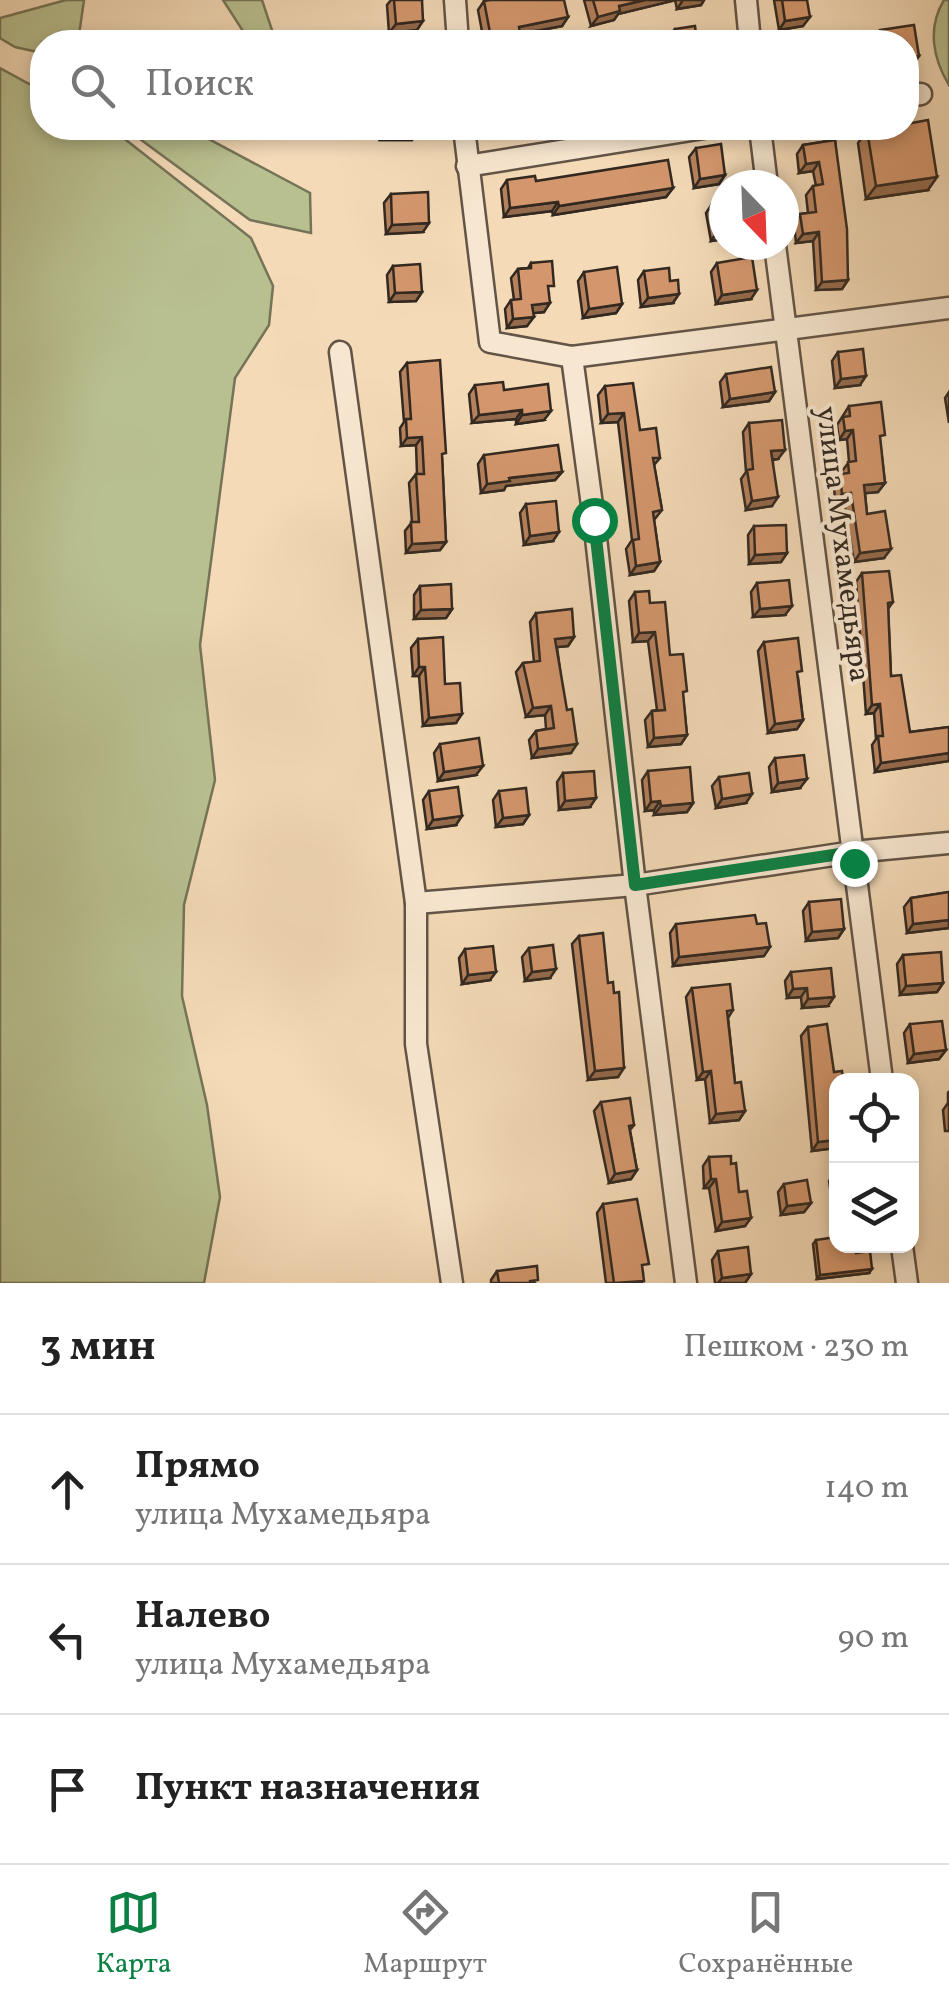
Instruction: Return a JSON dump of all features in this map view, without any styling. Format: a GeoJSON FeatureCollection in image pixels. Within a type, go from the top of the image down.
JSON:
{"type":"FeatureCollection","features":[{"type":"Feature","properties":{"kind":"street"},"geometry":{"type":"LineString","coordinates":[[455,0],[457,30]]}},
{"type":"Feature","properties":{"kind":"street"},"geometry":{"type":"LineString","coordinates":[[746,0],[749,30]]}},
{"type":"Feature","properties":{"kind":"street"},"geometry":{"type":"LineString","coordinates":[[465,140],[490,342],[572,358],[949,308]]}},
{"type":"Feature","properties":{"kind":"street"},"geometry":{"type":"LineString","coordinates":[[467,166],[629,140]]}},
{"type":"Feature","properties":{"kind":"street"},"geometry":{"type":"LineString","coordinates":[[761,140],[765,170]]}},
{"type":"Feature","properties":{"kind":"street","name":"улица Мухамедьяра"},"geometry":{"type":"LineString","coordinates":[[777,260],[881,1073]]}},
{"type":"Feature","properties":{"kind":"street"},"geometry":{"type":"LineString","coordinates":[[340,352],[416,903],[416,1044],[452,1283]]}},
{"type":"Feature","properties":{"kind":"street"},"geometry":{"type":"LineString","coordinates":[[572,358],[686,1283]]}},
{"type":"Feature","properties":{"kind":"street"},"geometry":{"type":"LineString","coordinates":[[416,903],[635,885],[853,852],[949,842]]}},
{"type":"Feature","properties":{"kind":"street"},"geometry":{"type":"LineString","coordinates":[[903,1253],[906,1283]]}},
{"type":"Feature","properties":{"kind":"green space"},"geometry":{"type":"Polygon","coordinates":[[[66,0],[84,0],[80,30],[30,30],[30,50],[0,38],[0,18],[66,0]]]}},
{"type":"Feature","properties":{"kind":"green space"},"geometry":{"type":"Polygon","coordinates":[[[223,0],[262,0],[272,30],[242,30],[223,0]]]}},
{"type":"Feature","properties":{"kind":"green space"},"geometry":{"type":"Polygon","coordinates":[[[944,0],[949,0],[949,85],[934,43],[935,21],[944,0]]]}},
{"type":"Feature","properties":{"kind":"green space"},"geometry":{"type":"Polygon","coordinates":[[[0,68],[30,84],[30,140],[126,140],[251,238],[273,286],[269,325],[235,378],[200,645],[215,780],[184,905],[182,996],[207,1105],[220,1197],[204,1283],[0,1283],[0,68]]]}},
{"type":"Feature","properties":{"kind":"green space"},"geometry":{"type":"Polygon","coordinates":[[[141,140],[211,140],[310,193],[311,233],[250,220],[141,140]]]}},
{"type":"Feature","properties":{"kind":"building"},"geometry":{"type":"Polygon","coordinates":[[[394,0],[422,0],[423,21],[396,24],[394,0]]]}},
{"type":"Feature","properties":{"kind":"building"},"geometry":{"type":"Polygon","coordinates":[[[564,0],[568,17],[519,27],[520,30],[489,30],[484,1],[564,0]]]}},
{"type":"Feature","properties":{"kind":"building"},"geometry":{"type":"Polygon","coordinates":[[[593,0],[645,0],[619,6],[620,11],[598,17],[593,0]]]}},
{"type":"Feature","properties":{"kind":"building"},"geometry":{"type":"Polygon","coordinates":[[[782,0],[807,0],[810,17],[785,21],[782,0]]]}},
{"type":"Feature","properties":{"kind":"building"},"geometry":{"type":"Polygon","coordinates":[[[914,25],[915,30],[880,30],[914,25]]]}},
{"type":"Feature","properties":{"kind":"building"},"geometry":{"type":"Polygon","coordinates":[[[928,120],[937,177],[876,186],[869,140],[919,140],[919,122],[928,120]]]}},
{"type":"Feature","properties":{"kind":"building"},"geometry":{"type":"Polygon","coordinates":[[[835,140],[847,229],[848,280],[822,282],[819,232],[803,234],[800,214],[816,212],[813,186],[823,184],[819,162],[806,164],[803,145],[835,140]]]}},
{"type":"Feature","properties":{"kind":"building"},"geometry":{"type":"Polygon","coordinates":[[[721,144],[724,170],[709,170],[709,178],[700,179],[696,148],[721,144]]]}},
{"type":"Feature","properties":{"kind":"building"},"geometry":{"type":"Polygon","coordinates":[[[668,160],[673,188],[559,206],[558,202],[510,208],[507,180],[535,176],[536,181],[668,160]]]}},
{"type":"Feature","properties":{"kind":"building"},"geometry":{"type":"Polygon","coordinates":[[[428,192],[429,223],[392,225],[391,194],[428,192]]]}},
{"type":"Feature","properties":{"kind":"building"},"geometry":{"type":"Polygon","coordinates":[[[752,260],[757,290],[722,295],[717,263],[752,260]]]}},
{"type":"Feature","properties":{"kind":"building"},"geometry":{"type":"Polygon","coordinates":[[[552,261],[554,286],[548,286],[550,303],[532,305],[534,317],[513,319],[511,300],[521,299],[518,269],[552,261]]]}},
{"type":"Feature","properties":{"kind":"building"},"geometry":{"type":"Polygon","coordinates":[[[420,264],[422,292],[395,293],[393,266],[420,264]]]}},
{"type":"Feature","properties":{"kind":"building"},"geometry":{"type":"Polygon","coordinates":[[[617,267],[622,304],[589,309],[584,272],[617,267]]]}},
{"type":"Feature","properties":{"kind":"building"},"geometry":{"type":"Polygon","coordinates":[[[669,268],[670,281],[678,280],[679,294],[648,298],[644,271],[669,268]]]}},
{"type":"Feature","properties":{"kind":"building"},"geometry":{"type":"Polygon","coordinates":[[[863,349],[866,376],[841,379],[838,352],[863,349]]]}},
{"type":"Feature","properties":{"kind":"building"},"geometry":{"type":"Polygon","coordinates":[[[440,360],[446,542],[412,544],[411,522],[419,522],[416,474],[424,474],[422,437],[407,438],[406,419],[411,419],[407,363],[440,360]]]}},
{"type":"Feature","properties":{"kind":"building"},"geometry":{"type":"Polygon","coordinates":[[[771,367],[775,392],[730,399],[726,374],[771,367]]]}},
{"type":"Feature","properties":{"kind":"building"},"geometry":{"type":"Polygon","coordinates":[[[503,382],[504,390],[548,384],[551,411],[479,415],[475,385],[503,382]]]}},
{"type":"Feature","properties":{"kind":"building"},"geometry":{"type":"Polygon","coordinates":[[[633,383],[640,430],[656,428],[660,458],[653,458],[662,510],[653,512],[660,562],[636,566],[633,540],[639,539],[624,413],[608,414],[605,386],[633,383]]]}},
{"type":"Feature","properties":{"kind":"building"},"geometry":{"type":"Polygon","coordinates":[[[881,402],[885,483],[864,485],[867,514],[885,511],[891,549],[860,553],[851,493],[842,494],[840,474],[849,473],[848,462],[856,461],[853,430],[845,431],[843,417],[850,416],[849,406],[881,402]]]}},
{"type":"Feature","properties":{"kind":"building"},"geometry":{"type":"Polygon","coordinates":[[[782,420],[785,450],[771,451],[778,497],[752,501],[747,470],[753,469],[749,423],[782,420]]]}},
{"type":"Feature","properties":{"kind":"building"},"geometry":{"type":"Polygon","coordinates":[[[558,445],[562,472],[487,484],[484,455],[558,445]]]}},
{"type":"Feature","properties":{"kind":"building"},"geometry":{"type":"Polygon","coordinates":[[[556,501],[559,532],[530,536],[526,504],[556,501]]]}},
{"type":"Feature","properties":{"kind":"building"},"geometry":{"type":"Polygon","coordinates":[[[786,525],[787,553],[755,555],[754,526],[786,525]]]}},
{"type":"Feature","properties":{"kind":"building"},"geometry":{"type":"Polygon","coordinates":[[[889,571],[893,602],[888,603],[891,676],[901,675],[910,732],[949,727],[949,753],[881,763],[880,704],[872,705],[862,573],[889,571]]]}},
{"type":"Feature","properties":{"kind":"building"},"geometry":{"type":"Polygon","coordinates":[[[789,580],[792,606],[760,609],[757,583],[789,580]]]}},
{"type":"Feature","properties":{"kind":"building"},"geometry":{"type":"Polygon","coordinates":[[[451,584],[452,609],[421,610],[420,586],[451,584]]]}},
{"type":"Feature","properties":{"kind":"building"},"geometry":{"type":"Polygon","coordinates":[[[649,591],[650,603],[665,602],[670,655],[683,654],[687,735],[654,738],[652,711],[665,710],[655,632],[639,633],[635,592],[649,591]]]}},
{"type":"Feature","properties":{"kind":"building"},"geometry":{"type":"Polygon","coordinates":[[[572,609],[574,637],[555,639],[577,744],[538,749],[536,731],[554,728],[551,706],[533,708],[523,663],[540,661],[536,613],[572,609]]]}},
{"type":"Feature","properties":{"kind":"building"},"geometry":{"type":"Polygon","coordinates":[[[443,637],[445,684],[460,683],[462,714],[429,718],[425,667],[419,667],[418,639],[443,637]]]}},
{"type":"Feature","properties":{"kind":"building"},"geometry":{"type":"Polygon","coordinates":[[[798,638],[802,671],[797,672],[803,720],[775,724],[764,642],[798,638]]]}},
{"type":"Feature","properties":{"kind":"building"},"geometry":{"type":"Polygon","coordinates":[[[479,738],[483,766],[444,772],[440,744],[479,738]]]}},
{"type":"Feature","properties":{"kind":"building"},"geometry":{"type":"Polygon","coordinates":[[[804,755],[807,779],[778,783],[775,758],[804,755]]]}},
{"type":"Feature","properties":{"kind":"building"},"geometry":{"type":"Polygon","coordinates":[[[690,767],[693,803],[661,806],[660,801],[651,802],[648,771],[690,767]]]}},
{"type":"Feature","properties":{"kind":"building"},"geometry":{"type":"Polygon","coordinates":[[[594,771],[596,798],[565,801],[563,773],[594,771]]]}},
{"type":"Feature","properties":{"kind":"building"},"geometry":{"type":"Polygon","coordinates":[[[749,773],[752,794],[722,799],[719,777],[749,773]]]}},
{"type":"Feature","properties":{"kind":"building"},"geometry":{"type":"Polygon","coordinates":[[[458,787],[462,816],[433,820],[429,791],[458,787]]]}},
{"type":"Feature","properties":{"kind":"building"},"geometry":{"type":"Polygon","coordinates":[[[526,788],[529,815],[503,818],[499,791],[526,788]]]}},
{"type":"Feature","properties":{"kind":"building"},"geometry":{"type":"Polygon","coordinates":[[[949,892],[949,920],[913,924],[911,898],[949,892]]]}},
{"type":"Feature","properties":{"kind":"building"},"geometry":{"type":"Polygon","coordinates":[[[841,899],[844,929],[812,932],[809,902],[841,899]]]}},
{"type":"Feature","properties":{"kind":"building"},"geometry":{"type":"Polygon","coordinates":[[[755,915],[757,924],[766,923],[770,947],[679,957],[676,924],[755,915]]]}},
{"type":"Feature","properties":{"kind":"building"},"geometry":{"type":"Polygon","coordinates":[[[603,933],[608,983],[613,982],[614,993],[619,992],[624,1068],[595,1071],[579,936],[603,933]]]}},
{"type":"Feature","properties":{"kind":"building"},"geometry":{"type":"Polygon","coordinates":[[[553,945],[556,969],[532,972],[529,948],[553,945]]]}},
{"type":"Feature","properties":{"kind":"building"},"geometry":{"type":"Polygon","coordinates":[[[493,946],[496,972],[468,975],[465,949],[493,946]]]}},
{"type":"Feature","properties":{"kind":"building"},"geometry":{"type":"Polygon","coordinates":[[[941,952],[943,983],[906,986],[903,955],[941,952]]]}},
{"type":"Feature","properties":{"kind":"building"},"geometry":{"type":"Polygon","coordinates":[[[831,968],[834,997],[808,999],[807,988],[793,989],[791,972],[831,968]]]}},
{"type":"Feature","properties":{"kind":"building"},"geometry":{"type":"Polygon","coordinates":[[[730,984],[733,1010],[727,1011],[735,1083],[741,1082],[745,1111],[716,1114],[711,1071],[703,1072],[692,988],[730,984]]]}},
{"type":"Feature","properties":{"kind":"building"},"geometry":{"type":"Polygon","coordinates":[[[942,1021],[946,1050],[914,1054],[910,1024],[942,1021]]]}},
{"type":"Feature","properties":{"kind":"building"},"geometry":{"type":"Polygon","coordinates":[[[827,1024],[834,1072],[842,1071],[829,1073],[829,1141],[818,1142],[808,1027],[827,1024]]]}},
{"type":"Feature","properties":{"kind":"building"},"geometry":{"type":"Polygon","coordinates":[[[630,1098],[634,1125],[629,1126],[637,1170],[615,1174],[601,1102],[630,1098]]]}},
{"type":"Feature","properties":{"kind":"building"},"geometry":{"type":"Polygon","coordinates":[[[731,1156],[731,1164],[736,1163],[739,1192],[747,1191],[751,1218],[722,1222],[709,1157],[731,1156]]]}},
{"type":"Feature","properties":{"kind":"building"},"geometry":{"type":"Polygon","coordinates":[[[807,1180],[811,1203],[787,1206],[784,1184],[807,1180]]]}},
{"type":"Feature","properties":{"kind":"building"},"geometry":{"type":"Polygon","coordinates":[[[637,1199],[649,1264],[642,1265],[644,1281],[614,1283],[603,1204],[637,1199]]]}},
{"type":"Feature","properties":{"kind":"building"},"geometry":{"type":"Polygon","coordinates":[[[829,1238],[829,1253],[870,1253],[872,1269],[820,1275],[816,1240],[829,1238]]]}},
{"type":"Feature","properties":{"kind":"building"},"geometry":{"type":"Polygon","coordinates":[[[748,1247],[751,1274],[722,1278],[718,1251],[748,1247]]]}},
{"type":"Feature","properties":{"kind":"building"},"geometry":{"type":"Polygon","coordinates":[[[537,1266],[538,1280],[499,1283],[497,1271],[537,1266]]]}},
{"type":"Feature","properties":{"kind":"route"},"geometry":{"type":"LineString","coordinates":[[594,520],[635,885],[853,852],[854,863]]}}]}
